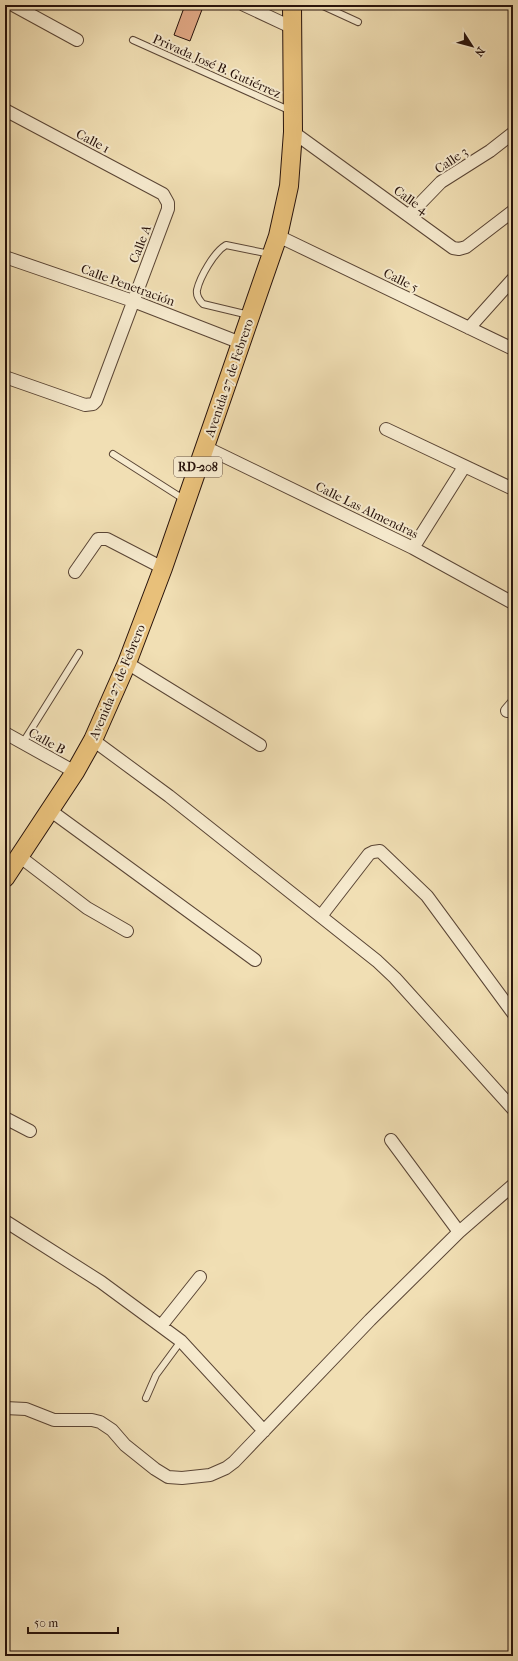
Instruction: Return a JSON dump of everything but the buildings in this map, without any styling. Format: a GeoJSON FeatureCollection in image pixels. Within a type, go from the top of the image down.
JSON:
{"type":"FeatureCollection","features":[{"type":"Feature","properties":{"kind":"main road","name":"Avenida 27 de Febrero"},"geometry":{"type":"LineString","coordinates":[[5,878],[51,811],[75,772],[93,740],[127,663],[163,568],[278,236],[289,186],[293,132],[292,5]]}},
{"type":"Feature","properties":{"kind":"street"},"geometry":{"type":"LineString","coordinates":[[13,5],[77,40]]}},
{"type":"Feature","properties":{"kind":"street"},"geometry":{"type":"LineString","coordinates":[[244,5],[291,27]]}},
{"type":"Feature","properties":{"kind":"street","name":"Calle 1"},"geometry":{"type":"LineString","coordinates":[[5,110],[158,191],[166,198]]}},
{"type":"Feature","properties":{"kind":"street","name":"Calle 4"},"geometry":{"type":"LineString","coordinates":[[293,132],[409,215],[449,246],[459,249],[474,241],[491,226],[513,211]]}},
{"type":"Feature","properties":{"kind":"street","name":"Calle 3"},"geometry":{"type":"LineString","coordinates":[[409,215],[441,182],[490,151],[513,133]]}},
{"type":"Feature","properties":{"kind":"street","name":"Calle A"},"geometry":{"type":"LineString","coordinates":[[5,377],[85,405],[93,404],[98,398],[168,209],[166,198]]}},
{"type":"Feature","properties":{"kind":"street","name":"Calle 5"},"geometry":{"type":"LineString","coordinates":[[278,236],[513,349]]}},
{"type":"Feature","properties":{"kind":"street","name":"Calle Penetración"},"geometry":{"type":"LineString","coordinates":[[5,256],[133,301],[241,343]]}},
{"type":"Feature","properties":{"kind":"street"},"geometry":{"type":"LineString","coordinates":[[469,328],[513,279]]}},
{"type":"Feature","properties":{"kind":"street"},"geometry":{"type":"LineString","coordinates":[[386,429],[513,489]]}},
{"type":"Feature","properties":{"kind":"street","name":"Calle Las Almendras"},"geometry":{"type":"LineString","coordinates":[[205,447],[413,548],[513,603]]}},
{"type":"Feature","properties":{"kind":"street"},"geometry":{"type":"LineString","coordinates":[[413,548],[464,467]]}},
{"type":"Feature","properties":{"kind":"street"},"geometry":{"type":"LineString","coordinates":[[75,572],[98,539],[106,539],[163,568]]}},
{"type":"Feature","properties":{"kind":"street"},"geometry":{"type":"LineString","coordinates":[[127,663],[260,745]]}},
{"type":"Feature","properties":{"kind":"street","name":"Calle B"},"geometry":{"type":"LineString","coordinates":[[6,735],[75,772]]}},
{"type":"Feature","properties":{"kind":"street"},"geometry":{"type":"LineString","coordinates":[[93,740],[168,796],[321,916],[394,978],[513,1109]]}},
{"type":"Feature","properties":{"kind":"street"},"geometry":{"type":"LineString","coordinates":[[51,811],[255,960]]}},
{"type":"Feature","properties":{"kind":"street"},"geometry":{"type":"LineString","coordinates":[[321,916],[369,854],[380,851],[427,896],[513,1013]]}},
{"type":"Feature","properties":{"kind":"street"},"geometry":{"type":"LineString","coordinates":[[19,856],[87,908],[127,931]]}},
{"type":"Feature","properties":{"kind":"street"},"geometry":{"type":"LineString","coordinates":[[5,1118],[30,1131]]}},
{"type":"Feature","properties":{"kind":"street"},"geometry":{"type":"LineString","coordinates":[[391,1140],[459,1232]]}},
{"type":"Feature","properties":{"kind":"street"},"geometry":{"type":"LineString","coordinates":[[5,1408],[26,1409],[54,1420],[92,1420],[100,1422],[112,1430],[125,1445],[158,1472],[174,1478],[204,1476],[226,1468],[264,1431],[370,1320],[459,1232],[513,1185]]}},
{"type":"Feature","properties":{"kind":"street"},"geometry":{"type":"LineString","coordinates":[[5,1220],[101,1282],[181,1341],[264,1431]]}},
{"type":"Feature","properties":{"kind":"street"},"geometry":{"type":"LineString","coordinates":[[161,1326],[200,1277]]}},
{"type":"Feature","properties":{"kind":"lane"},"geometry":{"type":"LineString","coordinates":[[321,5],[358,22]]}},
{"type":"Feature","properties":{"kind":"lane","name":"Privada José B. Gutiérrez"},"geometry":{"type":"LineString","coordinates":[[133,40],[292,112]]}},
{"type":"Feature","properties":{"kind":"lane"},"geometry":{"type":"LineString","coordinates":[[251,315],[203,304],[198,298],[197,290],[214,254],[226,245],[272,254]]}},
{"type":"Feature","properties":{"kind":"lane"},"geometry":{"type":"LineString","coordinates":[[113,454],[186,501]]}},
{"type":"Feature","properties":{"kind":"lane"},"geometry":{"type":"LineString","coordinates":[[22,744],[80,653]]}},
{"type":"Feature","properties":{"kind":"lane"},"geometry":{"type":"LineString","coordinates":[[146,1398],[156,1375],[181,1341]]}}]}
